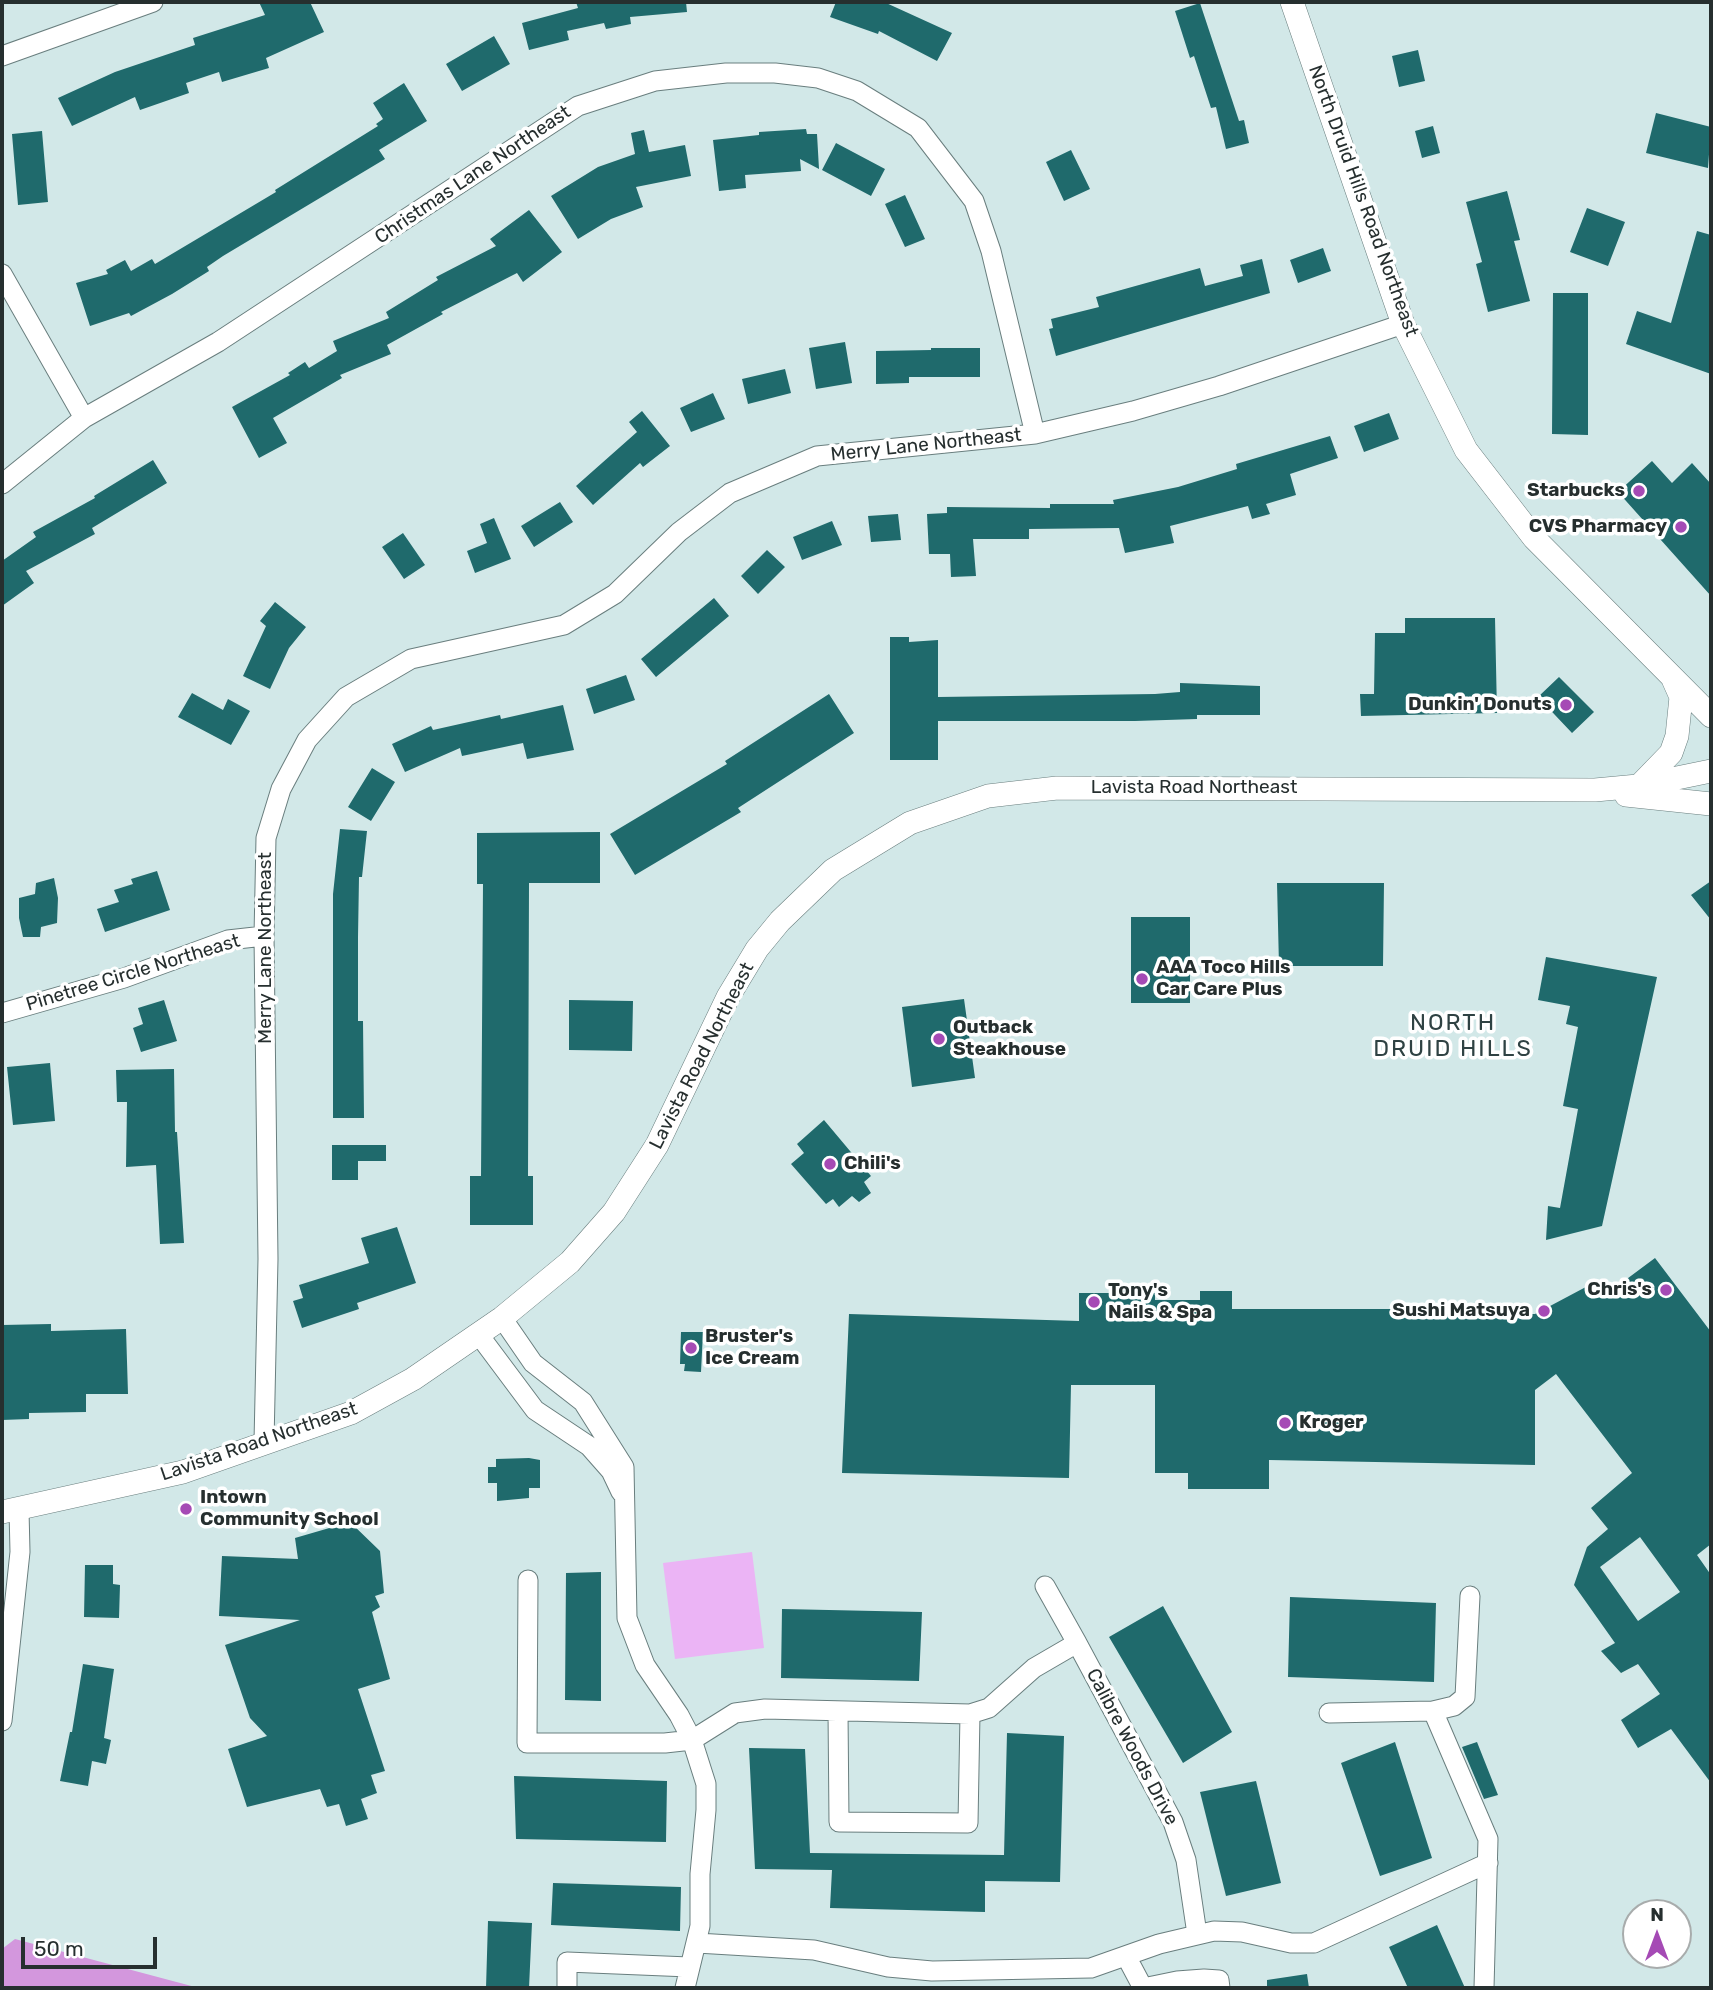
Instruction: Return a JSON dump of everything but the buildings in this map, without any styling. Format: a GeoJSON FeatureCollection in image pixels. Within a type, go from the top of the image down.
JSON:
{"type":"FeatureCollection","features":[{"type":"Feature","properties":{"kind":"main road","name":"North Druid Hills Road Northeast"},"geometry":{"type":"LineString","coordinates":[[1292,2],[1404,324],[1466,450],[1534,538],[1711,716]]}},
{"type":"Feature","properties":{"kind":"main road"},"geometry":{"type":"LineString","coordinates":[[1638,786],[1671,752],[1677,736],[1681,697],[1670,673]]}},
{"type":"Feature","properties":{"kind":"main road","name":"Lavista Road Northeast"},"geometry":{"type":"LineString","coordinates":[[10,1511],[183,1472],[351,1413],[413,1379],[502,1318],[570,1262],[614,1212],[657,1144],[728,997],[757,950],[780,922],[833,870],[910,823],[988,796],[1057,788],[1595,790],[1638,786],[1711,771]]}},
{"type":"Feature","properties":{"kind":"main road"},"geometry":{"type":"LineString","coordinates":[[1595,790],[1711,804]]}},
{"type":"Feature","properties":{"kind":"street"},"geometry":{"type":"LineString","coordinates":[[2,56],[153,2]]}},
{"type":"Feature","properties":{"kind":"street","name":"Christmas Lane Northeast"},"geometry":{"type":"LineString","coordinates":[[2,484],[84,418],[218,342],[578,106],[655,81],[726,73],[775,73],[818,78],[857,91],[918,128],[974,201],[991,251],[1035,434]]}},
{"type":"Feature","properties":{"kind":"street"},"geometry":{"type":"LineString","coordinates":[[2,274],[84,418]]}},
{"type":"Feature","properties":{"kind":"street","name":"Merry Lane Northeast"},"geometry":{"type":"LineString","coordinates":[[264,1442],[268,1259],[264,936],[266,838],[281,789],[307,740],[346,697],[411,659],[564,625],[615,594],[679,532],[730,493],[817,456],[1035,434],[1133,411],[1219,386],[1404,324]]}},
{"type":"Feature","properties":{"kind":"street","name":"Pinetree Circle Northeast"},"geometry":{"type":"LineString","coordinates":[[2,1013],[124,978],[228,940],[264,936]]}},
{"type":"Feature","properties":{"kind":"street"},"geometry":{"type":"LineString","coordinates":[[502,1318],[533,1363],[572,1391],[624,1467],[627,1618],[646,1665],[692,1740],[706,1784],[699,1874],[702,1911],[685,1988]]}},
{"type":"Feature","properties":{"kind":"street"},"geometry":{"type":"LineString","coordinates":[[479,1335],[536,1410],[589,1446],[605,1463],[618,1482],[623,1499]]}},
{"type":"Feature","properties":{"kind":"street"},"geometry":{"type":"LineString","coordinates":[[2,1721],[20,1552],[10,1511]]}},
{"type":"Feature","properties":{"kind":"street"},"geometry":{"type":"LineString","coordinates":[[528,1580],[527,1742],[665,1743],[692,1740],[735,1713],[765,1709],[970,1714],[989,1709],[1034,1668],[1077,1643]]}},
{"type":"Feature","properties":{"kind":"street","name":"Calibre Woods Drive"},"geometry":{"type":"LineString","coordinates":[[1045,1586],[1173,1822],[1186,1860],[1197,1934]]}},
{"type":"Feature","properties":{"kind":"street"},"geometry":{"type":"LineString","coordinates":[[1329,1713],[1433,1711],[1454,1706],[1465,1697],[1470,1596]]}},
{"type":"Feature","properties":{"kind":"street"},"geometry":{"type":"LineString","coordinates":[[1433,1711],[1488,1839],[1484,1988]]}},
{"type":"Feature","properties":{"kind":"street"},"geometry":{"type":"LineString","coordinates":[[838,1712],[839,1822],[968,1823],[970,1714]]}},
{"type":"Feature","properties":{"kind":"street"},"geometry":{"type":"LineString","coordinates":[[696,1943],[814,1950],[888,1966],[932,1980],[1078,1969],[1105,1965],[1197,1934],[1227,1930],[1291,1943],[1314,1943],[1488,1863]]}},
{"type":"Feature","properties":{"kind":"street"},"geometry":{"type":"LineString","coordinates":[[1126,1956],[1143,1988],[1204,1979],[1219,1980],[1220,1988]]}},
{"type":"Feature","properties":{"kind":"street"},"geometry":{"type":"LineString","coordinates":[[567,1988],[567,1962],[690,1967]]}},
{"type":"Feature","properties":{"kind":"shaded area"},"geometry":{"type":"Polygon","coordinates":[[[752,1552],[764,1648],[675,1659],[663,1563],[752,1552]]]}},
{"type":"Feature","properties":{"kind":"shaded area"},"geometry":{"type":"Polygon","coordinates":[[[15,1939],[199,1988],[2,1988],[2,1949],[15,1939]]]}},
{"type":"Feature","properties":{"kind":"place","name":"Starbucks"},"geometry":{"type":"Point","coordinates":[1639,491]}},
{"type":"Feature","properties":{"kind":"place","name":"CVS Pharmacy"},"geometry":{"type":"Point","coordinates":[1681,527]}},
{"type":"Feature","properties":{"kind":"place","name":"Dunkin' Donuts"},"geometry":{"type":"Point","coordinates":[1566,705]}},
{"type":"Feature","properties":{"kind":"place","name":"AAA Toco Hills Car Care Plus"},"geometry":{"type":"Point","coordinates":[1142,979]}},
{"type":"Feature","properties":{"kind":"place","name":"Outback Steakhouse"},"geometry":{"type":"Point","coordinates":[939,1039]}},
{"type":"Feature","properties":{"kind":"place","name":"Chili's"},"geometry":{"type":"Point","coordinates":[830,1164]}},
{"type":"Feature","properties":{"kind":"place","name":"Chris's"},"geometry":{"type":"Point","coordinates":[1666,1290]}},
{"type":"Feature","properties":{"kind":"place","name":"Tony's Nails & Spa"},"geometry":{"type":"Point","coordinates":[1094,1302]}},
{"type":"Feature","properties":{"kind":"place","name":"Sushi Matsuya"},"geometry":{"type":"Point","coordinates":[1544,1311]}},
{"type":"Feature","properties":{"kind":"place","name":"Bruster's Ice Cream"},"geometry":{"type":"Point","coordinates":[691,1348]}},
{"type":"Feature","properties":{"kind":"place","name":"Kroger"},"geometry":{"type":"Point","coordinates":[1285,1423]}},
{"type":"Feature","properties":{"kind":"place","name":"Intown Community School"},"geometry":{"type":"Point","coordinates":[186,1509]}},
{"type":"Feature","properties":{"kind":"district","name":"NORTH DRUID HILLS"},"geometry":{"type":"Point","coordinates":[1453,1036]}}]}
